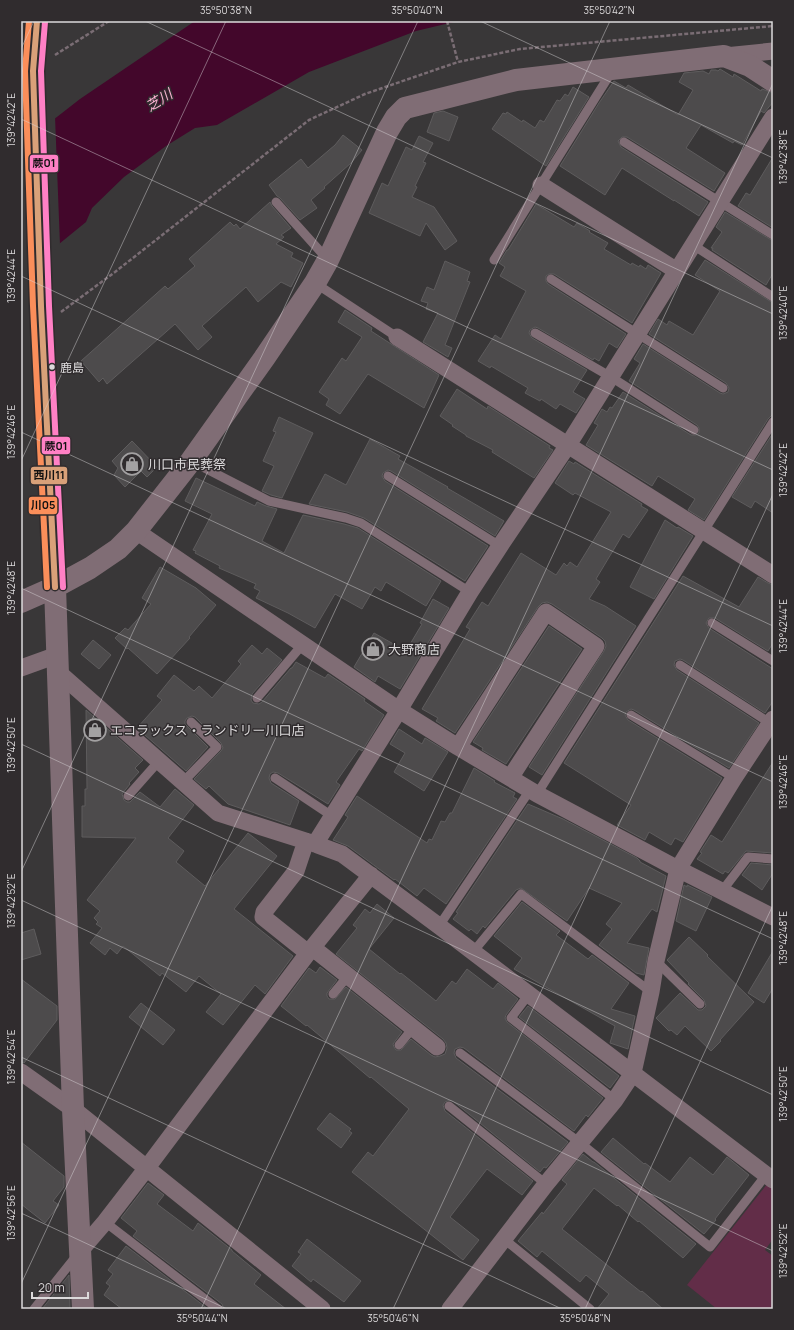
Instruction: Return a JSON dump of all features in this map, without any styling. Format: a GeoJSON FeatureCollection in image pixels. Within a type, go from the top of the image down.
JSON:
{"type":"FeatureCollection","features":[{"type":"Feature","properties":{"kind":"street"},"geometry":{"type":"LineString","coordinates":[[37,21],[33,81],[41,306],[55,587],[73,1109],[83,1309]]}},
{"type":"Feature","properties":{"kind":"street"},"geometry":{"type":"LineString","coordinates":[[21,602],[55,587],[90,568],[118,549],[136,531],[191,461],[265,357],[315,283],[328,260],[387,132],[396,117],[405,108],[516,80],[773,51]]}},
{"type":"Feature","properties":{"kind":"street"},"geometry":{"type":"LineString","coordinates":[[724,56],[750,66],[773,82]]}},
{"type":"Feature","properties":{"kind":"street"},"geometry":{"type":"LineString","coordinates":[[437,1047],[348,976],[263,917],[264,912],[296,871],[310,842],[332,816],[470,592],[568,445],[773,117]]}},
{"type":"Feature","properties":{"kind":"street"},"geometry":{"type":"LineString","coordinates":[[541,185],[677,271]]}},
{"type":"Feature","properties":{"kind":"street"},"geometry":{"type":"LineString","coordinates":[[397,336],[773,575]]}},
{"type":"Feature","properties":{"kind":"street"},"geometry":{"type":"LineString","coordinates":[[136,531],[398,710],[458,748],[534,792],[678,869],[773,917]]}},
{"type":"Feature","properties":{"kind":"street"},"geometry":{"type":"LineString","coordinates":[[458,748],[546,612],[596,646],[510,778]]}},
{"type":"Feature","properties":{"kind":"street"},"geometry":{"type":"LineString","coordinates":[[21,668],[57,663]]}},
{"type":"Feature","properties":{"kind":"street"},"geometry":{"type":"LineString","coordinates":[[57,663],[159,761],[218,813],[310,842],[342,854],[529,994],[770,1178]]}},
{"type":"Feature","properties":{"kind":"street"},"geometry":{"type":"LineString","coordinates":[[450,1309],[579,1142],[615,1100],[633,1073],[651,992],[656,961],[678,869],[734,778],[772,721]]}},
{"type":"Feature","properties":{"kind":"street"},"geometry":{"type":"LineString","coordinates":[[80,1251],[105,1222],[146,1169],[310,951],[371,876]]}},
{"type":"Feature","properties":{"kind":"street"},"geometry":{"type":"LineString","coordinates":[[21,1072],[73,1109],[322,1309]]}},
{"type":"Feature","properties":{"kind":"lane"},"geometry":{"type":"LineString","coordinates":[[494,260],[614,69]]}},
{"type":"Feature","properties":{"kind":"lane"},"geometry":{"type":"LineString","coordinates":[[624,142],[773,235]]}},
{"type":"Feature","properties":{"kind":"lane"},"geometry":{"type":"LineString","coordinates":[[276,202],[328,260]]}},
{"type":"Feature","properties":{"kind":"lane"},"geometry":{"type":"LineString","coordinates":[[693,245],[773,297]]}},
{"type":"Feature","properties":{"kind":"lane"},"geometry":{"type":"LineString","coordinates":[[551,279],[723,388]]}},
{"type":"Feature","properties":{"kind":"lane"},"geometry":{"type":"LineString","coordinates":[[315,283],[397,336]]}},
{"type":"Feature","properties":{"kind":"lane"},"geometry":{"type":"LineString","coordinates":[[535,333],[611,377],[694,430]]}},
{"type":"Feature","properties":{"kind":"lane"},"geometry":{"type":"LineString","coordinates":[[439,926],[534,792],[773,422]]}},
{"type":"Feature","properties":{"kind":"lane"},"geometry":{"type":"LineString","coordinates":[[191,461],[269,501],[346,518],[361,523],[470,592]]}},
{"type":"Feature","properties":{"kind":"lane"},"geometry":{"type":"LineString","coordinates":[[388,476],[500,546]]}},
{"type":"Feature","properties":{"kind":"lane"},"geometry":{"type":"LineString","coordinates":[[712,623],[773,661]]}},
{"type":"Feature","properties":{"kind":"lane"},"geometry":{"type":"LineString","coordinates":[[257,698],[303,644]]}},
{"type":"Feature","properties":{"kind":"lane"},"geometry":{"type":"LineString","coordinates":[[680,665],[772,721]]}},
{"type":"Feature","properties":{"kind":"lane"},"geometry":{"type":"LineString","coordinates":[[631,715],[734,778]]}},
{"type":"Feature","properties":{"kind":"lane"},"geometry":{"type":"LineString","coordinates":[[183,782],[217,747],[191,722]]}},
{"type":"Feature","properties":{"kind":"lane"},"geometry":{"type":"LineString","coordinates":[[128,796],[159,761]]}},
{"type":"Feature","properties":{"kind":"lane"},"geometry":{"type":"LineString","coordinates":[[275,778],[332,816]]}},
{"type":"Feature","properties":{"kind":"lane"},"geometry":{"type":"LineString","coordinates":[[722,891],[748,857],[773,859]]}},
{"type":"Feature","properties":{"kind":"lane"},"geometry":{"type":"LineString","coordinates":[[473,952],[520,894],[651,992]]}},
{"type":"Feature","properties":{"kind":"lane"},"geometry":{"type":"LineString","coordinates":[[656,961],[700,1004]]}},
{"type":"Feature","properties":{"kind":"lane"},"geometry":{"type":"LineString","coordinates":[[333,994],[348,976]]}},
{"type":"Feature","properties":{"kind":"lane"},"geometry":{"type":"LineString","coordinates":[[529,994],[511,1018],[615,1100]]}},
{"type":"Feature","properties":{"kind":"lane"},"geometry":{"type":"LineString","coordinates":[[399,1045],[413,1028]]}},
{"type":"Feature","properties":{"kind":"lane"},"geometry":{"type":"LineString","coordinates":[[460,1053],[579,1142],[710,1247],[770,1178]]}},
{"type":"Feature","properties":{"kind":"lane"},"geometry":{"type":"LineString","coordinates":[[449,1106],[546,1184]]}},
{"type":"Feature","properties":{"kind":"lane"},"geometry":{"type":"LineString","coordinates":[[105,1222],[218,1309]]}},
{"type":"Feature","properties":{"kind":"lane"},"geometry":{"type":"LineString","coordinates":[[504,1239],[590,1309]]}},
{"type":"Feature","properties":{"kind":"lane"},"geometry":{"type":"LineString","coordinates":[[34,1309],[80,1251]]}},
{"type":"Feature","properties":{"kind":"path"},"geometry":{"type":"LineString","coordinates":[[33,81],[62,50],[109,21]]}},
{"type":"Feature","properties":{"kind":"path"},"geometry":{"type":"LineString","coordinates":[[447,21],[458,62]]}},
{"type":"Feature","properties":{"kind":"shaded area"},"geometry":{"type":"Polygon","coordinates":[[[768,1183],[773,1188],[773,1239],[765,1250],[773,1256],[773,1309],[717,1309],[687,1285],[768,1183]]]}},
{"type":"Feature","properties":{"kind":"water","name":"芝川"},"geometry":{"type":"Polygon","coordinates":[[[195,21],[458,21],[416,31],[309,72],[217,125],[195,128],[166,146],[124,177],[92,208],[86,222],[21,275],[21,145],[80,99],[195,21]]]}},
{"type":"Feature","properties":{"kind":"pier"},"geometry":{"type":"Polygon","coordinates":[[[55,116],[60,245],[21,277],[21,143],[55,116]]]}},
{"type":"Feature","properties":{"kind":"building"},"geometry":{"type":"Polygon","coordinates":[[[720,69],[733,77],[734,74],[761,91],[762,89],[773,93],[773,102],[764,113],[761,111],[742,145],[734,141],[733,143],[701,125],[686,148],[725,173],[714,191],[627,137],[622,137],[618,141],[621,147],[708,202],[699,216],[622,168],[605,195],[560,166],[614,81],[626,88],[628,85],[678,115],[693,90],[679,82],[684,73],[703,71],[709,74],[711,70],[718,71],[720,69]]]}},
{"type":"Feature","properties":{"kind":"building"},"geometry":{"type":"Polygon","coordinates":[[[573,87],[589,97],[546,166],[492,129],[503,113],[506,114],[507,112],[522,122],[523,120],[535,128],[540,120],[544,122],[557,100],[560,101],[565,94],[568,96],[573,87]]]}},
{"type":"Feature","properties":{"kind":"building"},"geometry":{"type":"Polygon","coordinates":[[[443,111],[458,117],[449,141],[427,132],[434,113],[443,111]]]}},
{"type":"Feature","properties":{"kind":"building"},"geometry":{"type":"Polygon","coordinates":[[[343,135],[362,150],[351,163],[311,200],[317,208],[300,220],[277,196],[269,185],[301,159],[308,168],[335,145],[343,135]]]}},
{"type":"Feature","properties":{"kind":"building"},"geometry":{"type":"Polygon","coordinates":[[[419,136],[433,143],[423,162],[426,163],[415,186],[417,187],[412,197],[434,207],[457,241],[445,250],[426,223],[420,236],[369,213],[382,183],[388,186],[406,147],[412,150],[419,136]]]}},
{"type":"Feature","properties":{"kind":"building"},"geometry":{"type":"Polygon","coordinates":[[[773,157],[773,228],[738,206],[746,193],[750,195],[773,157]]]}},
{"type":"Feature","properties":{"kind":"building"},"geometry":{"type":"Polygon","coordinates":[[[270,202],[291,228],[281,235],[284,237],[276,244],[293,253],[291,257],[303,263],[291,287],[281,282],[258,302],[246,287],[202,326],[212,337],[198,350],[175,324],[107,384],[103,378],[99,382],[81,361],[165,286],[168,289],[195,266],[189,259],[230,222],[234,226],[236,224],[240,229],[270,202]]]}},
{"type":"Feature","properties":{"kind":"building"},"geometry":{"type":"Polygon","coordinates":[[[536,204],[574,227],[577,223],[590,231],[589,232],[608,243],[604,249],[631,265],[632,263],[639,267],[640,265],[646,269],[648,265],[661,273],[632,323],[554,274],[549,274],[546,276],[546,281],[548,284],[626,334],[617,348],[609,343],[599,361],[594,358],[593,360],[538,328],[535,327],[530,330],[529,333],[532,338],[587,370],[573,392],[585,399],[576,413],[560,404],[556,409],[541,399],[540,401],[525,393],[528,388],[491,366],[490,368],[478,361],[495,335],[501,339],[526,291],[500,276],[505,267],[499,263],[536,204]]]}},
{"type":"Feature","properties":{"kind":"building"},"geometry":{"type":"Polygon","coordinates":[[[725,212],[773,241],[773,273],[766,285],[712,250],[713,248],[711,248],[722,232],[716,227],[725,212]]]}},
{"type":"Feature","properties":{"kind":"building"},"geometry":{"type":"Polygon","coordinates":[[[705,260],[773,303],[773,414],[768,419],[704,520],[688,510],[695,499],[658,476],[652,486],[586,445],[598,425],[594,423],[602,409],[607,412],[610,407],[612,408],[623,392],[691,435],[696,435],[699,433],[699,428],[697,425],[629,381],[640,363],[634,359],[643,344],[720,393],[723,394],[728,392],[729,388],[726,383],[649,334],[658,319],[667,325],[669,321],[693,335],[720,291],[695,275],[705,260]]]}},
{"type":"Feature","properties":{"kind":"building"},"geometry":{"type":"Polygon","coordinates":[[[445,261],[470,272],[467,281],[470,282],[445,345],[452,348],[448,357],[423,342],[438,313],[426,309],[428,303],[421,301],[427,287],[434,290],[445,261]]]}},
{"type":"Feature","properties":{"kind":"building"},"geometry":{"type":"Polygon","coordinates":[[[345,310],[372,328],[371,331],[439,375],[424,408],[368,374],[340,414],[326,405],[329,399],[319,392],[342,358],[346,361],[362,337],[338,322],[345,310]]]}},
{"type":"Feature","properties":{"kind":"building"},"geometry":{"type":"Polygon","coordinates":[[[457,389],[487,409],[488,406],[550,446],[549,448],[553,450],[534,478],[492,452],[493,450],[466,436],[440,416],[457,389]]]}},
{"type":"Feature","properties":{"kind":"building"},"geometry":{"type":"Polygon","coordinates":[[[279,417],[313,433],[282,498],[262,491],[274,466],[263,461],[276,432],[273,431],[279,417]]]}},
{"type":"Feature","properties":{"kind":"building"},"geometry":{"type":"Polygon","coordinates":[[[773,433],[773,513],[755,501],[751,508],[732,497],[773,433]]]}},
{"type":"Feature","properties":{"kind":"building"},"geometry":{"type":"Polygon","coordinates":[[[370,439],[400,456],[398,459],[504,521],[495,536],[391,471],[388,470],[383,473],[382,476],[385,481],[488,546],[465,581],[364,518],[347,512],[309,504],[325,474],[346,485],[370,439]]]}},
{"type":"Feature","properties":{"kind":"building"},"geometry":{"type":"Polygon","coordinates":[[[132,441],[157,467],[147,477],[141,471],[125,487],[114,475],[118,468],[112,461],[132,441]]]}},
{"type":"Feature","properties":{"kind":"building"},"geometry":{"type":"Polygon","coordinates":[[[569,461],[574,464],[575,462],[642,504],[641,506],[648,510],[629,538],[623,534],[596,579],[600,582],[589,599],[605,606],[636,626],[542,775],[529,767],[606,646],[605,641],[602,638],[552,604],[547,602],[542,603],[538,607],[455,733],[436,721],[438,718],[422,709],[470,629],[466,627],[482,602],[488,606],[521,553],[556,575],[564,563],[567,566],[570,562],[577,567],[611,512],[575,493],[573,495],[555,483],[569,461]]]}},
{"type":"Feature","properties":{"kind":"building"},"geometry":{"type":"Polygon","coordinates":[[[196,478],[255,506],[257,502],[277,509],[262,541],[284,553],[303,515],[358,528],[441,581],[426,606],[386,582],[381,591],[375,587],[362,609],[335,594],[315,628],[256,598],[260,591],[254,588],[256,584],[219,568],[220,566],[195,553],[196,551],[193,550],[212,514],[185,501],[196,478]]]}},
{"type":"Feature","properties":{"kind":"building"},"geometry":{"type":"Polygon","coordinates":[[[665,520],[693,536],[654,599],[630,587],[665,520]]]}},
{"type":"Feature","properties":{"kind":"building"},"geometry":{"type":"Polygon","coordinates":[[[160,567],[196,588],[216,605],[189,637],[190,638],[157,674],[115,638],[125,628],[128,630],[151,604],[142,598],[160,567]]]}},
{"type":"Feature","properties":{"kind":"building"},"geometry":{"type":"Polygon","coordinates":[[[683,576],[739,607],[758,577],[773,585],[773,643],[768,651],[715,618],[709,618],[706,623],[709,628],[773,669],[773,701],[765,713],[683,660],[680,659],[675,661],[674,665],[677,670],[759,723],[729,768],[634,710],[631,709],[626,712],[625,715],[628,720],[722,778],[683,842],[675,838],[671,845],[649,832],[645,840],[617,825],[631,805],[564,763],[683,576]]]}},
{"type":"Feature","properties":{"kind":"building"},"geometry":{"type":"Polygon","coordinates":[[[433,599],[449,608],[400,689],[378,676],[375,682],[354,667],[374,633],[406,651],[422,624],[420,623],[433,599]]]}},
{"type":"Feature","properties":{"kind":"building"},"geometry":{"type":"Polygon","coordinates":[[[549,626],[582,649],[506,764],[482,750],[483,748],[473,742],[549,626]]]}},
{"type":"Feature","properties":{"kind":"building"},"geometry":{"type":"Polygon","coordinates":[[[93,640],[111,655],[99,669],[81,654],[93,640]]]}},
{"type":"Feature","properties":{"kind":"building"},"geometry":{"type":"Polygon","coordinates":[[[252,645],[262,654],[267,648],[282,660],[252,694],[251,700],[253,703],[259,704],[262,702],[296,662],[325,678],[328,674],[365,699],[364,701],[384,715],[362,751],[359,749],[336,782],[340,785],[328,804],[278,773],[273,772],[270,774],[269,778],[271,783],[299,801],[290,825],[228,804],[209,786],[206,789],[194,779],[223,748],[221,743],[195,717],[192,716],[187,718],[185,724],[208,747],[186,771],[137,728],[162,700],[157,696],[174,675],[194,691],[199,686],[212,698],[241,664],[238,661],[252,645]]]}},
{"type":"Feature","properties":{"kind":"building"},"geometry":{"type":"Polygon","coordinates":[[[86,710],[143,760],[135,768],[139,772],[122,794],[124,800],[130,802],[140,792],[160,807],[175,789],[194,805],[168,838],[184,851],[176,862],[205,886],[248,833],[277,856],[234,909],[293,956],[265,994],[255,985],[223,1025],[206,1012],[221,994],[199,976],[186,992],[162,973],[160,976],[123,946],[117,954],[110,948],[105,955],[90,943],[102,928],[96,924],[98,922],[94,918],[100,911],[87,900],[136,838],[82,837],[82,806],[85,806],[85,789],[87,789],[86,710]]]}},
{"type":"Feature","properties":{"kind":"building"},"geometry":{"type":"Polygon","coordinates":[[[399,729],[422,744],[425,738],[448,752],[424,791],[394,772],[405,753],[390,744],[399,729]]]}},
{"type":"Feature","properties":{"kind":"building"},"geometry":{"type":"Polygon","coordinates":[[[773,762],[773,853],[746,851],[728,873],[725,871],[723,874],[697,859],[702,853],[700,852],[711,835],[722,842],[773,762]]]}},
{"type":"Feature","properties":{"kind":"building"},"geometry":{"type":"Polygon","coordinates":[[[474,768],[495,781],[494,782],[515,793],[513,797],[517,799],[446,904],[424,888],[417,896],[348,846],[333,840],[348,817],[345,815],[357,796],[427,843],[429,839],[432,840],[441,821],[445,822],[450,813],[452,813],[474,768]]]}},
{"type":"Feature","properties":{"kind":"building"},"geometry":{"type":"Polygon","coordinates":[[[528,804],[563,819],[637,858],[640,862],[666,876],[657,912],[652,909],[627,943],[649,948],[644,975],[636,973],[599,945],[612,929],[606,924],[622,903],[589,888],[567,921],[521,888],[516,890],[485,928],[483,926],[477,934],[471,929],[469,931],[453,919],[458,913],[456,912],[528,804]]]}},
{"type":"Feature","properties":{"kind":"building"},"geometry":{"type":"Polygon","coordinates":[[[751,863],[773,865],[773,873],[762,890],[742,875],[751,863]]]}},
{"type":"Feature","properties":{"kind":"building"},"geometry":{"type":"Polygon","coordinates":[[[684,885],[712,897],[696,931],[676,921],[684,885]]]}},
{"type":"Feature","properties":{"kind":"building"},"geometry":{"type":"Polygon","coordinates":[[[522,902],[560,931],[556,935],[588,959],[592,955],[629,983],[611,1009],[635,1016],[628,1049],[610,1043],[615,1026],[514,969],[522,958],[494,936],[522,902]]]}},
{"type":"Feature","properties":{"kind":"building"},"geometry":{"type":"Polygon","coordinates":[[[377,904],[394,918],[369,949],[436,1001],[452,981],[456,984],[467,969],[493,989],[498,983],[518,999],[506,1015],[505,1018],[507,1022],[603,1098],[588,1117],[586,1115],[574,1131],[464,1048],[460,1047],[455,1049],[454,1053],[456,1058],[568,1142],[546,1168],[544,1167],[540,1172],[453,1101],[450,1100],[445,1102],[443,1105],[445,1111],[533,1181],[522,1195],[487,1169],[450,1217],[479,1240],[463,1260],[352,1172],[368,1152],[373,1156],[409,1109],[307,1025],[306,1026],[281,1006],[309,968],[316,973],[320,967],[337,980],[327,993],[329,999],[335,999],[346,987],[402,1032],[393,1044],[396,1050],[401,1050],[411,1039],[435,1057],[445,1054],[447,1048],[443,1039],[336,954],[357,928],[353,925],[365,909],[370,913],[377,904]]]}},
{"type":"Feature","properties":{"kind":"building"},"geometry":{"type":"Polygon","coordinates":[[[34,929],[41,954],[21,960],[21,933],[34,929]]]}},
{"type":"Feature","properties":{"kind":"building"},"geometry":{"type":"Polygon","coordinates":[[[689,937],[754,1002],[711,1051],[685,1026],[677,1035],[671,1030],[669,1031],[656,1018],[680,993],[698,1010],[702,1010],[706,1006],[704,1000],[667,960],[689,937]]]}},
{"type":"Feature","properties":{"kind":"building"},"geometry":{"type":"Polygon","coordinates":[[[773,951],[773,988],[764,1003],[748,993],[773,951]]]}},
{"type":"Feature","properties":{"kind":"building"},"geometry":{"type":"Polygon","coordinates":[[[21,979],[57,1006],[57,1020],[24,1063],[21,1062],[21,979]]]}},
{"type":"Feature","properties":{"kind":"building"},"geometry":{"type":"Polygon","coordinates":[[[141,1003],[175,1030],[163,1045],[129,1017],[141,1003]]]}},
{"type":"Feature","properties":{"kind":"building"},"geometry":{"type":"Polygon","coordinates":[[[528,1006],[619,1076],[610,1088],[519,1017],[528,1006]]]}},
{"type":"Feature","properties":{"kind":"building"},"geometry":{"type":"Polygon","coordinates":[[[330,1113],[351,1129],[349,1131],[352,1133],[341,1148],[317,1129],[330,1113]]]}},
{"type":"Feature","properties":{"kind":"building"},"geometry":{"type":"Polygon","coordinates":[[[613,1138],[644,1164],[645,1163],[670,1182],[690,1157],[713,1175],[727,1157],[749,1175],[704,1234],[601,1152],[613,1138]]]}},
{"type":"Feature","properties":{"kind":"building"},"geometry":{"type":"Polygon","coordinates":[[[21,1142],[64,1176],[64,1187],[53,1201],[59,1205],[45,1223],[21,1204],[21,1142]]]}},
{"type":"Feature","properties":{"kind":"building"},"geometry":{"type":"Polygon","coordinates":[[[583,1154],[696,1244],[683,1258],[639,1221],[638,1222],[618,1205],[617,1206],[594,1188],[562,1229],[663,1309],[597,1309],[609,1294],[586,1275],[580,1282],[542,1251],[537,1257],[518,1241],[542,1212],[543,1214],[567,1184],[562,1180],[583,1154]]]}},
{"type":"Feature","properties":{"kind":"building"},"geometry":{"type":"Polygon","coordinates":[[[148,1183],[164,1195],[157,1204],[193,1231],[198,1223],[232,1250],[261,1275],[254,1284],[286,1309],[224,1309],[222,1304],[133,1236],[137,1231],[121,1218],[148,1183]]]}},
{"type":"Feature","properties":{"kind":"building"},"geometry":{"type":"Polygon","coordinates":[[[307,1239],[361,1281],[344,1302],[313,1279],[311,1282],[292,1266],[301,1254],[298,1252],[307,1239]]]}},
{"type":"Feature","properties":{"kind":"building"},"geometry":{"type":"Polygon","coordinates":[[[126,1246],[208,1309],[122,1309],[104,1295],[110,1286],[106,1283],[113,1274],[108,1270],[126,1246]]]}},
{"type":"Feature","properties":{"kind":"building"},"geometry":{"type":"Polygon","coordinates":[[[69,1275],[70,1309],[42,1309],[50,1299],[69,1275]]]}},
{"type":"Feature","properties":{"kind":"transit line","name":"川05"},"geometry":{"type":"LineString","coordinates":[[29,21],[25,71],[33,306],[47,587]]}},
{"type":"Feature","properties":{"kind":"transit line","name":"西川11"},"geometry":{"type":"LineString","coordinates":[[37,21],[33,71],[41,306],[55,587]]}},
{"type":"Feature","properties":{"kind":"transit line","name":"蕨01"},"geometry":{"type":"LineString","coordinates":[[45,22],[41,71],[49,306],[63,587]]}},
{"type":"Feature","properties":{"kind":"place","name":"鹿島"},"geometry":{"type":"Point","coordinates":[52,367]}},
{"type":"Feature","properties":{"kind":"place","name":"川口市民葬祭"},"geometry":{"type":"Point","coordinates":[132,464]}},
{"type":"Feature","properties":{"kind":"place","name":"大野商店"},"geometry":{"type":"Point","coordinates":[373,649]}},
{"type":"Feature","properties":{"kind":"place","name":"エコラックス・ランドリー川口店"},"geometry":{"type":"Point","coordinates":[95,730]}}]}
